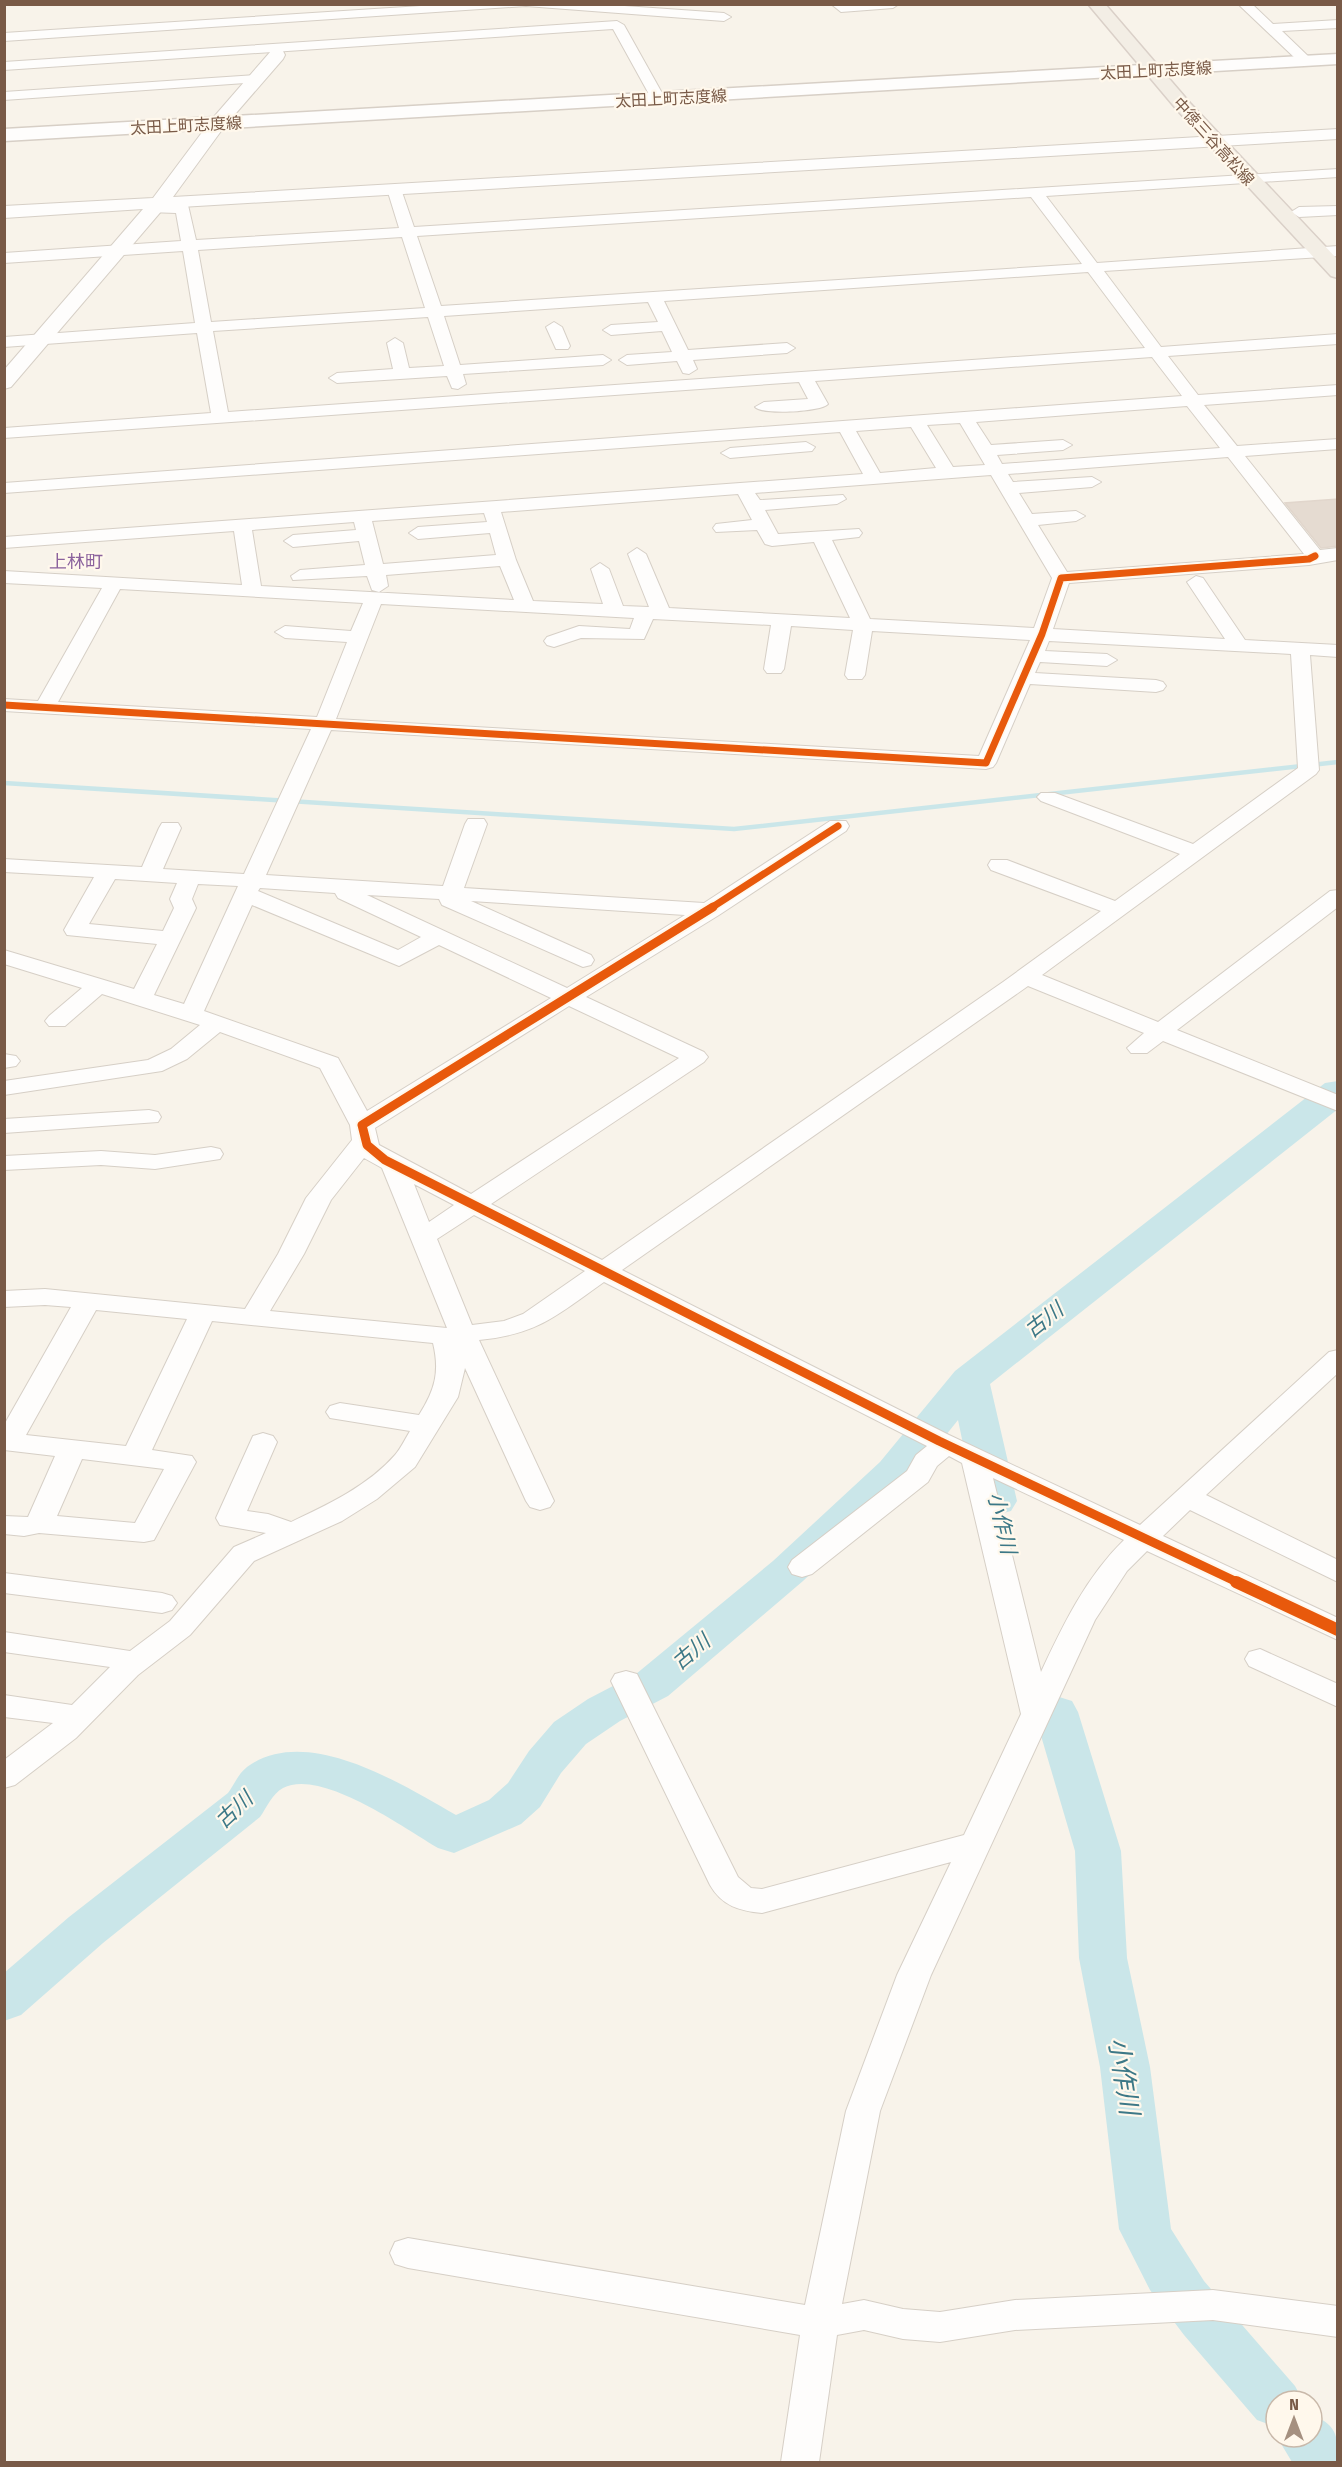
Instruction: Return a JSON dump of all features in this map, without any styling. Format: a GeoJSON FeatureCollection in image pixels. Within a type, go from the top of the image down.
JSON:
{"type":"FeatureCollection","features":[{"type":"Feature","properties":{"kind":"main road","name":"中徳三谷高松線"},"geometry":{"type":"LineString","coordinates":[[1096,4],[1158,67],[1258,178],[1333,252]]}},
{"type":"Feature","properties":{"kind":"main road","name":"中徳三谷高松線"},"geometry":{"type":"LineString","coordinates":[[1110,4],[1158,67]]}},
{"type":"Feature","properties":{"kind":"main road","name":"太田上町志度線"},"geometry":{"type":"LineString","coordinates":[[4,135],[655,93],[1158,67],[1302,57],[1338,57]]}},
{"type":"Feature","properties":{"kind":"main road","name":"太田上町志度線"},"geometry":{"type":"LineString","coordinates":[[4,131],[221,121],[1338,57]]}},
{"type":"Feature","properties":{"kind":"main road","name":"中徳三谷高松線"},"geometry":{"type":"LineString","coordinates":[[1258,178],[1299,212],[1333,252],[1338,272]]}},
{"type":"Feature","properties":{"kind":"street"},"geometry":{"type":"LineString","coordinates":[[4,383],[156,206],[221,121],[322,4]]}},
{"type":"Feature","properties":{"kind":"street"},"geometry":{"type":"LineString","coordinates":[[4,37],[521,4]]}},
{"type":"Feature","properties":{"kind":"street"},"geometry":{"type":"LineString","coordinates":[[531,4],[724,17]]}},
{"type":"Feature","properties":{"kind":"street"},"geometry":{"type":"LineString","coordinates":[[837,4],[841,8],[893,4]]}},
{"type":"Feature","properties":{"kind":"street"},"geometry":{"type":"LineString","coordinates":[[1244,5],[1254,4]]}},
{"type":"Feature","properties":{"kind":"street"},"geometry":{"type":"LineString","coordinates":[[1244,5],[1302,57]]}},
{"type":"Feature","properties":{"kind":"street"},"geometry":{"type":"LineString","coordinates":[[1269,28],[1338,24]]}},
{"type":"Feature","properties":{"kind":"street"},"geometry":{"type":"LineString","coordinates":[[4,66],[507,38],[617,26],[655,93]]}},
{"type":"Feature","properties":{"kind":"street"},"geometry":{"type":"LineString","coordinates":[[4,96],[256,79]]}},
{"type":"Feature","properties":{"kind":"street"},"geometry":{"type":"LineString","coordinates":[[4,212],[156,206],[394,189],[1338,134]]}},
{"type":"Feature","properties":{"kind":"street"},"geometry":{"type":"LineString","coordinates":[[4,258],[1338,173]]}},
{"type":"Feature","properties":{"kind":"street"},"geometry":{"type":"LineString","coordinates":[[394,189],[456,378]]}},
{"type":"Feature","properties":{"kind":"street"},"geometry":{"type":"LineString","coordinates":[[1036,193],[1232,452],[1315,556]]}},
{"type":"Feature","properties":{"kind":"street"},"geometry":{"type":"LineString","coordinates":[[156,206],[183,208],[192,245],[220,418]]}},
{"type":"Feature","properties":{"kind":"street"},"geometry":{"type":"LineString","coordinates":[[1299,212],[1338,210]]}},
{"type":"Feature","properties":{"kind":"street"},"geometry":{"type":"LineString","coordinates":[[4,342],[204,327],[436,318],[657,304],[1333,252]]}},
{"type":"Feature","properties":{"kind":"street"},"geometry":{"type":"LineString","coordinates":[[604,314],[657,304]]}},
{"type":"Feature","properties":{"kind":"street"},"geometry":{"type":"LineString","coordinates":[[657,304],[697,386]]}},
{"type":"Feature","properties":{"kind":"street"},"geometry":{"type":"LineString","coordinates":[[436,318],[512,320]]}},
{"type":"Feature","properties":{"kind":"street"},"geometry":{"type":"LineString","coordinates":[[611,330],[668,326]]}},
{"type":"Feature","properties":{"kind":"street"},"geometry":{"type":"LineString","coordinates":[[554,327],[562,346]]}},
{"type":"Feature","properties":{"kind":"street"},"geometry":{"type":"LineString","coordinates":[[764,407],[1157,353],[1338,339]]}},
{"type":"Feature","properties":{"kind":"street"},"geometry":{"type":"LineString","coordinates":[[395,343],[402,373]]}},
{"type":"Feature","properties":{"kind":"street"},"geometry":{"type":"LineString","coordinates":[[562,346],[589,344]]}},
{"type":"Feature","properties":{"kind":"street"},"geometry":{"type":"LineString","coordinates":[[545,372],[562,346]]}},
{"type":"Feature","properties":{"kind":"street"},"geometry":{"type":"LineString","coordinates":[[627,360],[780,349],[788,379]]}},
{"type":"Feature","properties":{"kind":"street"},"geometry":{"type":"LineString","coordinates":[[399,398],[338,386],[402,373],[456,378],[545,372],[603,360]]}},
{"type":"Feature","properties":{"kind":"street"},"geometry":{"type":"LineString","coordinates":[[4,433],[220,418],[399,398],[456,378],[545,372],[697,386],[788,379],[817,399],[827,428]]}},
{"type":"Feature","properties":{"kind":"street"},"geometry":{"type":"LineString","coordinates":[[4,488],[1338,390]]}},
{"type":"Feature","properties":{"kind":"street"},"geometry":{"type":"LineString","coordinates":[[817,399],[837,392]]}},
{"type":"Feature","properties":{"kind":"street"},"geometry":{"type":"LineString","coordinates":[[4,705],[986,763],[1042,634],[1061,578],[965,417]]}},
{"type":"Feature","properties":{"kind":"street"},"geometry":{"type":"LineString","coordinates":[[916,421],[948,473]]}},
{"type":"Feature","properties":{"kind":"street"},"geometry":{"type":"LineString","coordinates":[[845,426],[874,478]]}},
{"type":"Feature","properties":{"kind":"street"},"geometry":{"type":"LineString","coordinates":[[975,435],[1050,429]]}},
{"type":"Feature","properties":{"kind":"street"},"geometry":{"type":"LineString","coordinates":[[798,430],[823,482]]}},
{"type":"Feature","properties":{"kind":"street"},"geometry":{"type":"LineString","coordinates":[[721,435],[772,540],[854,533]]}},
{"type":"Feature","properties":{"kind":"street"},"geometry":{"type":"LineString","coordinates":[[293,541],[364,526],[491,507],[1338,444]]}},
{"type":"Feature","properties":{"kind":"street"},"geometry":{"type":"LineString","coordinates":[[985,451],[1063,445]]}},
{"type":"Feature","properties":{"kind":"street"},"geometry":{"type":"LineString","coordinates":[[735,461],[806,447]]}},
{"type":"Feature","properties":{"kind":"street"},"geometry":{"type":"LineString","coordinates":[[735,461],[814,464]]}},
{"type":"Feature","properties":{"kind":"street"},"geometry":{"type":"LineString","coordinates":[[1007,488],[1092,482]]}},
{"type":"Feature","properties":{"kind":"street"},"geometry":{"type":"LineString","coordinates":[[754,506],[837,499]]}},
{"type":"Feature","properties":{"kind":"street"},"geometry":{"type":"LineString","coordinates":[[491,507],[507,560],[526,606]]}},
{"type":"Feature","properties":{"kind":"street"},"geometry":{"type":"LineString","coordinates":[[1027,520],[1076,516]]}},
{"type":"Feature","properties":{"kind":"street"},"geometry":{"type":"LineString","coordinates":[[722,528],[763,524]]}},
{"type":"Feature","properties":{"kind":"street"},"geometry":{"type":"LineString","coordinates":[[4,543],[242,525],[364,526]]}},
{"type":"Feature","properties":{"kind":"street"},"geometry":{"type":"LineString","coordinates":[[242,525],[252,591]]}},
{"type":"Feature","properties":{"kind":"street"},"geometry":{"type":"LineString","coordinates":[[191,1014],[324,724],[357,637],[378,598],[375,570],[364,526]]}},
{"type":"Feature","properties":{"kind":"street"},"geometry":{"type":"LineString","coordinates":[[418,533],[497,527]]}},
{"type":"Feature","properties":{"kind":"street"},"geometry":{"type":"LineString","coordinates":[[820,536],[863,625],[855,675]]}},
{"type":"Feature","properties":{"kind":"street"},"geometry":{"type":"LineString","coordinates":[[637,554],[654,613]]}},
{"type":"Feature","properties":{"kind":"street"},"geometry":{"type":"LineString","coordinates":[[1061,578],[1309,559],[1315,556],[1338,554]]}},
{"type":"Feature","properties":{"kind":"street"},"geometry":{"type":"LineString","coordinates":[[300,576],[507,560]]}},
{"type":"Feature","properties":{"kind":"street"},"geometry":{"type":"LineString","coordinates":[[600,569],[615,611]]}},
{"type":"Feature","properties":{"kind":"street"},"geometry":{"type":"LineString","coordinates":[[4,577],[1338,651]]}},
{"type":"Feature","properties":{"kind":"street"},"geometry":{"type":"LineString","coordinates":[[1196,582],[1239,645]]}},
{"type":"Feature","properties":{"kind":"street"},"geometry":{"type":"LineString","coordinates":[[45,707],[114,583]]}},
{"type":"Feature","properties":{"kind":"street"},"geometry":{"type":"LineString","coordinates":[[318,594],[293,633],[357,637]]}},
{"type":"Feature","properties":{"kind":"street"},"geometry":{"type":"LineString","coordinates":[[554,641],[579,632],[637,635],[654,613]]}},
{"type":"Feature","properties":{"kind":"street"},"geometry":{"type":"LineString","coordinates":[[781,660],[782,620]]}},
{"type":"Feature","properties":{"kind":"street"},"geometry":{"type":"LineString","coordinates":[[1107,638],[1107,683]]}},
{"type":"Feature","properties":{"kind":"street"},"geometry":{"type":"LineString","coordinates":[[4,1299],[45,1297],[454,1335],[509,1329],[532,1320],[1018,980],[1309,770],[1300,649]]}},
{"type":"Feature","properties":{"kind":"street"},"geometry":{"type":"LineString","coordinates":[[1033,656],[1107,660]]}},
{"type":"Feature","properties":{"kind":"street"},"geometry":{"type":"LineString","coordinates":[[1023,678],[1156,686]]}},
{"type":"Feature","properties":{"kind":"street"},"geometry":{"type":"LineString","coordinates":[[1048,797],[1195,852]]}},
{"type":"Feature","properties":{"kind":"street"},"geometry":{"type":"LineString","coordinates":[[444,894],[476,824]]}},
{"type":"Feature","properties":{"kind":"street"},"geometry":{"type":"LineString","coordinates":[[254,1318],[291,1254],[319,1198],[362,1134],[568,995],[711,910],[838,826]]}},
{"type":"Feature","properties":{"kind":"street"},"geometry":{"type":"LineString","coordinates":[[150,874],[170,828]]}},
{"type":"Feature","properties":{"kind":"street"},"geometry":{"type":"LineString","coordinates":[[999,865],[1116,909]]}},
{"type":"Feature","properties":{"kind":"street"},"geometry":{"type":"LineString","coordinates":[[4,866],[190,877],[248,888],[332,887],[711,910]]}},
{"type":"Feature","properties":{"kind":"street"},"geometry":{"type":"LineString","coordinates":[[108,872],[75,930],[171,938]]}},
{"type":"Feature","properties":{"kind":"street"},"geometry":{"type":"LineString","coordinates":[[141,999],[186,908],[181,899],[190,877]]}},
{"type":"Feature","properties":{"kind":"street"},"geometry":{"type":"LineString","coordinates":[[332,887],[568,995],[696,1057],[474,1206],[423,1237]]}},
{"type":"Feature","properties":{"kind":"street"},"geometry":{"type":"LineString","coordinates":[[248,888],[399,958],[439,936]]}},
{"type":"Feature","properties":{"kind":"street"},"geometry":{"type":"LineString","coordinates":[[444,894],[583,960]]}},
{"type":"Feature","properties":{"kind":"street"},"geometry":{"type":"LineString","coordinates":[[1139,1048],[1338,896]]}},
{"type":"Feature","properties":{"kind":"street"},"geometry":{"type":"LineString","coordinates":[[4,957],[191,1014],[330,1063],[374,1155],[907,1425],[986,1461],[1142,1539],[1338,1630]]}},
{"type":"Feature","properties":{"kind":"street"},"geometry":{"type":"LineString","coordinates":[[1018,980],[1160,1033],[1338,1104]]}},
{"type":"Feature","properties":{"kind":"street"},"geometry":{"type":"LineString","coordinates":[[57,1021],[98,986]]}},
{"type":"Feature","properties":{"kind":"street"},"geometry":{"type":"LineString","coordinates":[[211,1154],[155,1162],[101,1158],[8,1163],[12,1087],[154,1066],[179,1054],[216,1023]]}},
{"type":"Feature","properties":{"kind":"street"},"geometry":{"type":"LineString","coordinates":[[9,1125],[149,1117]]}},
{"type":"Feature","properties":{"kind":"street"},"geometry":{"type":"LineString","coordinates":[[393,1164],[423,1237],[454,1335],[540,1501]]}},
{"type":"Feature","properties":{"kind":"street"},"geometry":{"type":"LineString","coordinates":[[4,1525],[24,1527],[39,1524],[144,1533],[182,1462],[7,1441],[88,1301]]}},
{"type":"Feature","properties":{"kind":"street"},"geometry":{"type":"LineString","coordinates":[[135,1456],[203,1313]]}},
{"type":"Feature","properties":{"kind":"street"},"geometry":{"type":"LineString","coordinates":[[4,1777],[65,1730],[127,1668],[180,1628],[244,1554],[292,1533],[367,1493],[405,1461],[444,1397],[452,1365],[454,1335]]}},
{"type":"Feature","properties":{"kind":"street"},"geometry":{"type":"LineString","coordinates":[[800,2463],[820,2324],[863,2111],[914,1975],[1082,1617],[1118,1564],[1142,1539],[1338,1358]]}},
{"type":"Feature","properties":{"kind":"street"},"geometry":{"type":"LineString","coordinates":[[340,1412],[429,1425]]}},
{"type":"Feature","properties":{"kind":"street"},"geometry":{"type":"LineString","coordinates":[[263,1442],[230,1518],[268,1523],[292,1533]]}},
{"type":"Feature","properties":{"kind":"street"},"geometry":{"type":"LineString","coordinates":[[802,1567],[918,1476],[926,1461],[943,1442]]}},
{"type":"Feature","properties":{"kind":"street"},"geometry":{"type":"LineString","coordinates":[[39,1524],[72,1449]]}},
{"type":"Feature","properties":{"kind":"street"},"geometry":{"type":"LineString","coordinates":[[986,1461],[1036,1715]]}},
{"type":"Feature","properties":{"kind":"street"},"geometry":{"type":"LineString","coordinates":[[1187,1497],[1338,1572]]}},
{"type":"Feature","properties":{"kind":"street"},"geometry":{"type":"LineString","coordinates":[[4,1583],[162,1603]]}},
{"type":"Feature","properties":{"kind":"street"},"geometry":{"type":"LineString","coordinates":[[4,1642],[123,1659]]}},
{"type":"Feature","properties":{"kind":"street"},"geometry":{"type":"LineString","coordinates":[[1260,1659],[1338,1697]]}},
{"type":"Feature","properties":{"kind":"street"},"geometry":{"type":"LineString","coordinates":[[632,1691],[726,1884],[743,1899],[762,1900],[974,1844]]}},
{"type":"Feature","properties":{"kind":"street"},"geometry":{"type":"LineString","coordinates":[[4,1706],[66,1714]]}},
{"type":"Feature","properties":{"kind":"street"},"geometry":{"type":"LineString","coordinates":[[408,2253],[820,2324],[864,2315],[903,2324],[940,2327],[1015,2315],[1213,2305],[1338,2322]]}},
{"type":"Feature","properties":{"kind":"building"},"geometry":{"type":"Polygon","coordinates":[[[1338,499],[1338,546],[1321,548],[1285,503],[1338,499]]]}},
{"type":"Feature","properties":{"kind":"waterway"},"geometry":{"type":"LineString","coordinates":[[4,783],[734,829],[1338,762]]}},
{"type":"Feature","properties":{"kind":"waterway","name":"古川"},"geometry":{"type":"LineString","coordinates":[[969,1380],[1338,1091]]}},
{"type":"Feature","properties":{"kind":"waterway","name":"古川"},"geometry":{"type":"LineString","coordinates":[[4,2002],[86,1930],[244,1805],[264,1778],[284,1769],[307,1768],[360,1784],[454,1836],[505,1812],[524,1795],[545,1762],[570,1733],[604,1710],[652,1685],[788,1571],[895,1471],[969,1380]]}},
{"type":"Feature","properties":{"kind":"waterway","name":"小作川"},"geometry":{"type":"LineString","coordinates":[[969,1380],[996,1501]]}},
{"type":"Feature","properties":{"kind":"waterway","name":"小作川"},"geometry":{"type":"LineString","coordinates":[[1056,1712],[1098,1851],[1103,1958],[1125,2067],[1145,2229],[1169,2274],[1185,2297],[1264,2389]]}},
{"type":"Feature","properties":{"kind":"waterway","name":"小作川"},"geometry":{"type":"LineString","coordinates":[[1314,2449],[1321,2462]]}},
{"type":"Feature","properties":{"kind":"cycle path"},"geometry":{"type":"LineString","coordinates":[[4,705],[986,763],[1042,634],[1061,578],[1309,559],[1315,556]]}},
{"type":"Feature","properties":{"kind":"cycle path"},"geometry":{"type":"LineString","coordinates":[[838,826],[661,940],[362,1125],[370,1150],[385,1160],[939,1441],[1338,1630]]}},
{"type":"Feature","properties":{"kind":"district","name":"上林町"},"geometry":{"type":"Point","coordinates":[76,562]}}]}
